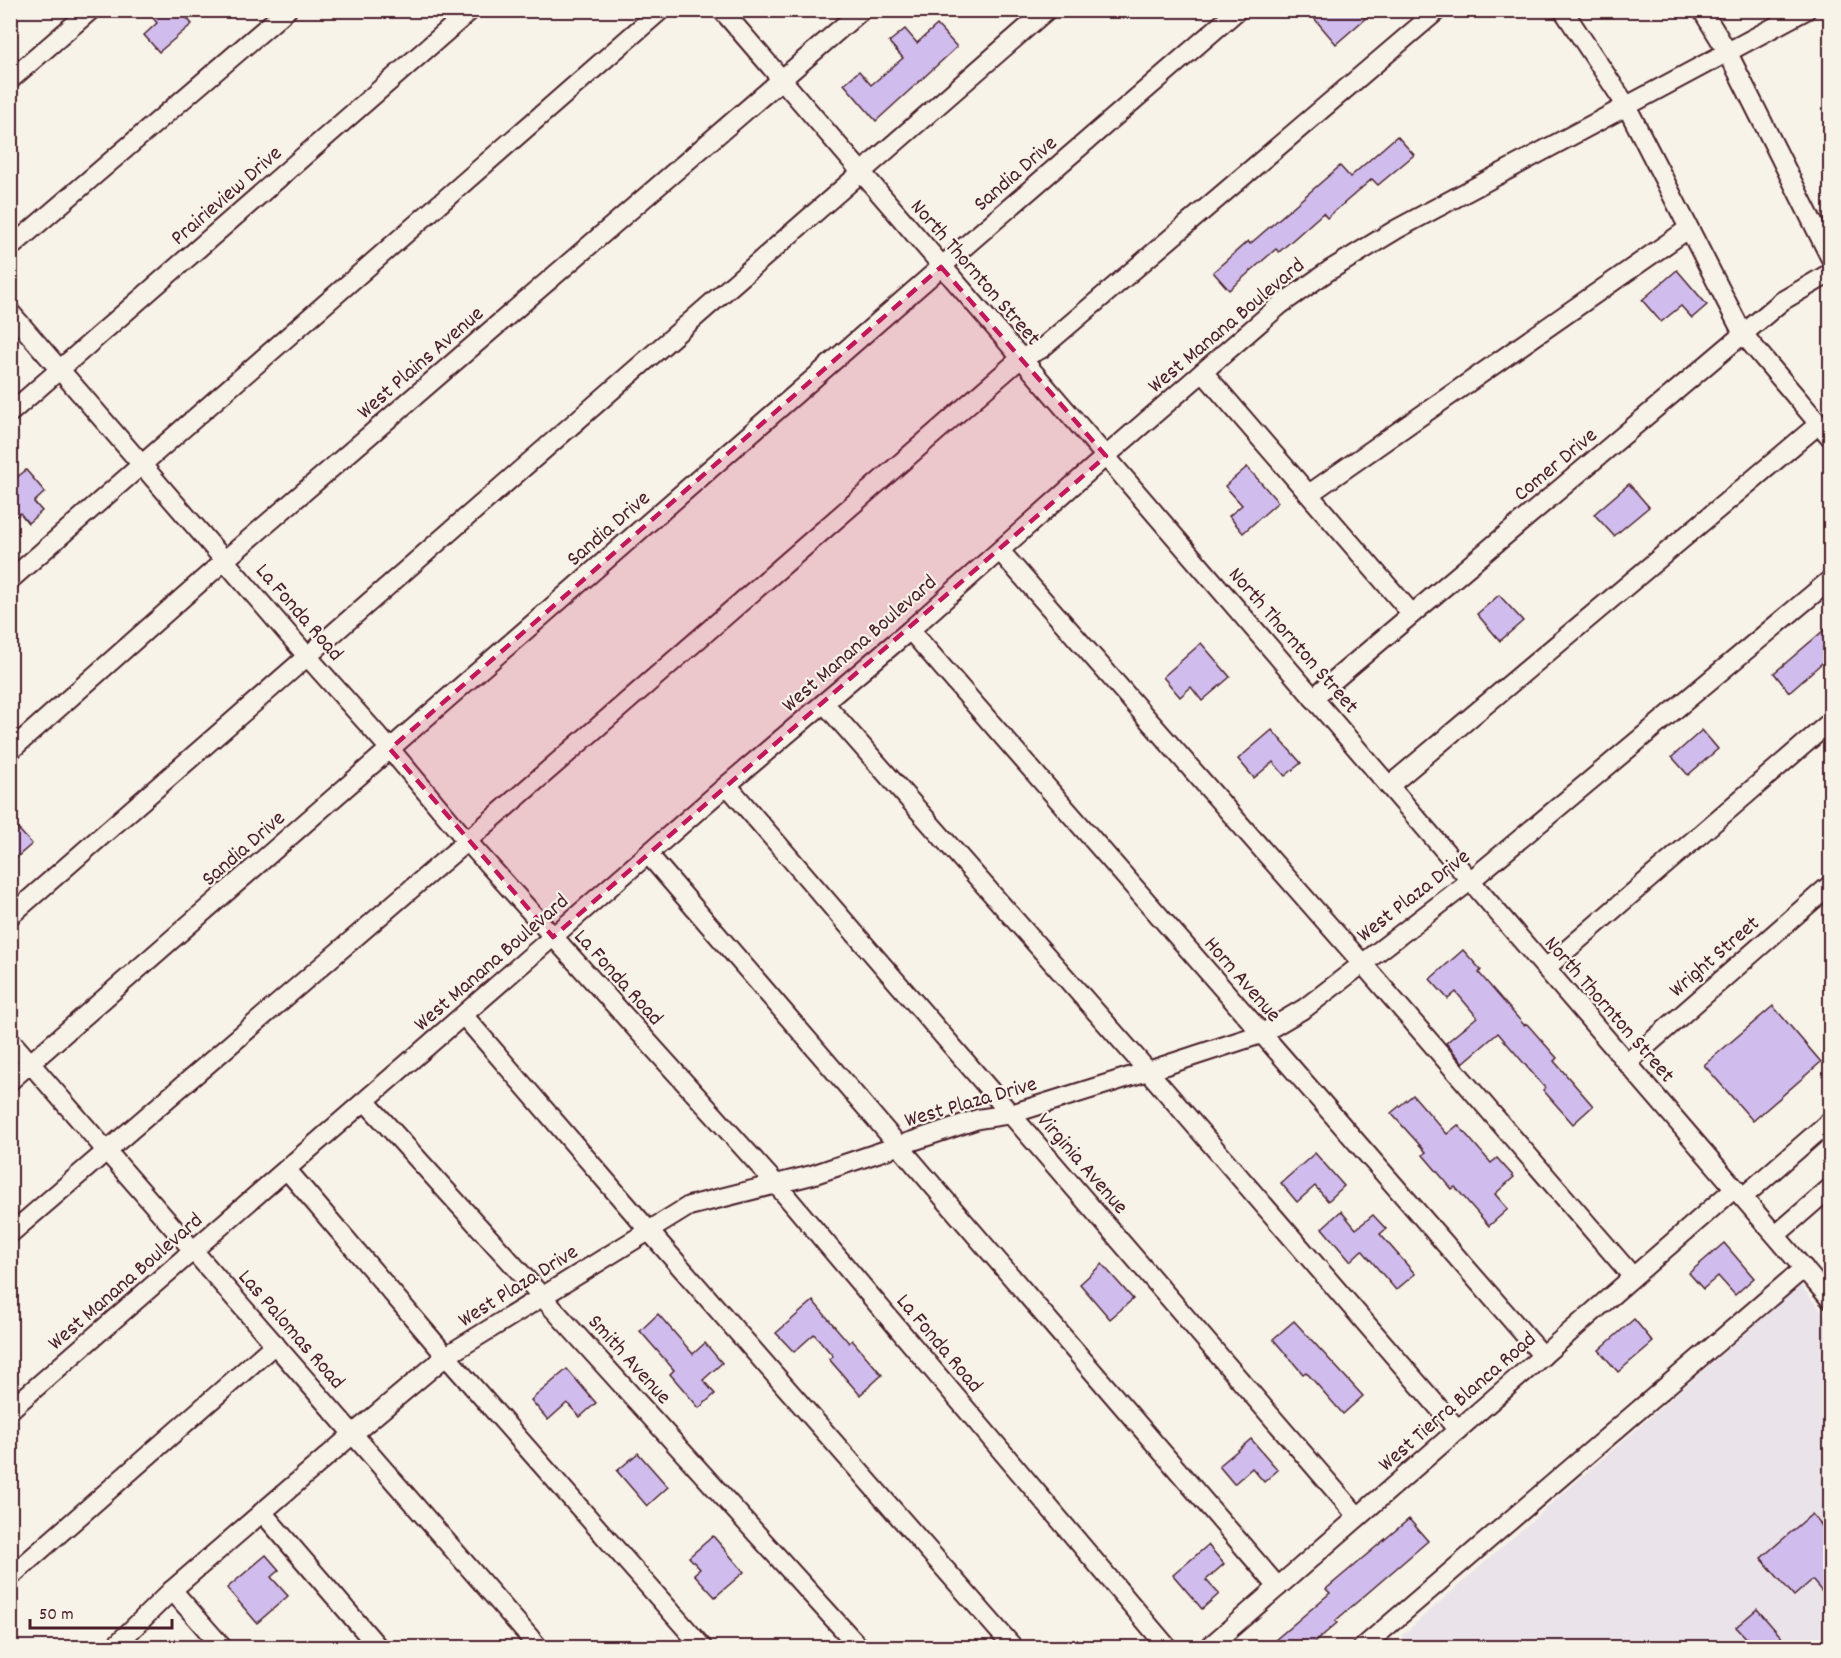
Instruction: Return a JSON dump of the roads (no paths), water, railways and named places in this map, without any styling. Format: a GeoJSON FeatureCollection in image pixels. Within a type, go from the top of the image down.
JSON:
{"type":"FeatureCollection","features":[{"type":"Feature","properties":{"kind":"street"},"geometry":{"type":"LineString","coordinates":[[10,80],[91,10]]}},
{"type":"Feature","properties":{"kind":"street"},"geometry":{"type":"LineString","coordinates":[[10,248],[287,10]]}},
{"type":"Feature","properties":{"kind":"street","name":"Prairieview Drive"},"geometry":{"type":"LineString","coordinates":[[10,413],[471,10]]}},
{"type":"Feature","properties":{"kind":"street"},"geometry":{"type":"LineString","coordinates":[[10,580],[661,10]]}},
{"type":"Feature","properties":{"kind":"street","name":"North Thornton Street"},"geometry":{"type":"LineString","coordinates":[[722,10],[1830,1299]]}},
{"type":"Feature","properties":{"kind":"street","name":"West Plains Avenue"},"geometry":{"type":"LineString","coordinates":[[10,751],[225,560],[862,10]]}},
{"type":"Feature","properties":{"kind":"street"},"geometry":{"type":"LineString","coordinates":[[10,916],[1047,10]]}},
{"type":"Feature","properties":{"kind":"street","name":"Sandia Drive"},"geometry":{"type":"LineString","coordinates":[[10,1081],[1238,10]]}},
{"type":"Feature","properties":{"kind":"street"},"geometry":{"type":"LineString","coordinates":[[10,1234],[467,842],[1021,358],[1041,349],[1438,10]]}},
{"type":"Feature","properties":{"kind":"street"},"geometry":{"type":"LineString","coordinates":[[1389,786],[1825,430],[1743,334],[1626,105],[1563,10]]}},
{"type":"Feature","properties":{"kind":"street"},"geometry":{"type":"LineString","coordinates":[[1702,10],[1727,51],[1830,257]]}},
{"type":"Feature","properties":{"kind":"street","name":"West Manana Boulevard"},"geometry":{"type":"LineString","coordinates":[[10,1410],[727,785],[910,630],[1280,305],[1330,270],[1397,229],[1806,10]]}},
{"type":"Feature","properties":{"kind":"street"},"geometry":{"type":"LineString","coordinates":[[1309,494],[1688,229]]}},
{"type":"Feature","properties":{"kind":"street","name":"Comer Drive"},"geometry":{"type":"LineString","coordinates":[[1313,698],[1782,301],[1830,273]]}},
{"type":"Feature","properties":{"kind":"street","name":"La Fonda Road"},"geometry":{"type":"LineString","coordinates":[[10,312],[390,749],[467,842],[776,1184],[1168,1647]]}},
{"type":"Feature","properties":{"kind":"street"},"geometry":{"type":"LineString","coordinates":[[1203,372],[1412,614]]}},
{"type":"Feature","properties":{"kind":"street"},"geometry":{"type":"LineString","coordinates":[[1000,550],[1362,963],[1633,1277]]}},
{"type":"Feature","properties":{"kind":"street","name":"West Plaza Drive"},"geometry":{"type":"LineString","coordinates":[[113,1647],[172,1590],[446,1356],[689,1206],[812,1175],[978,1119],[1011,1114],[1148,1071],[1261,1034],[1305,1008],[1470,881],[1830,580]]}},
{"type":"Feature","properties":{"kind":"street","name":"Horn Avenue"},"geometry":{"type":"LineString","coordinates":[[910,630],[1544,1356]]}},
{"type":"Feature","properties":{"kind":"street"},"geometry":{"type":"LineString","coordinates":[[824,703],[1148,1071],[1458,1430]]}},
{"type":"Feature","properties":{"kind":"street"},"geometry":{"type":"LineString","coordinates":[[1546,969],[1830,722]]}},
{"type":"Feature","properties":{"kind":"street","name":"Virginia Avenue"},"geometry":{"type":"LineString","coordinates":[[727,785],[1358,1517]]}},
{"type":"Feature","properties":{"kind":"street"},"geometry":{"type":"LineString","coordinates":[[648,854],[1278,1587]]}},
{"type":"Feature","properties":{"kind":"street","name":"Wright Street"},"geometry":{"type":"LineString","coordinates":[[1627,1062],[1830,885]]}},
{"type":"Feature","properties":{"kind":"street"},"geometry":{"type":"LineString","coordinates":[[464,1016],[649,1231],[1014,1647]]}},
{"type":"Feature","properties":{"kind":"street","name":"Las Palomas Road"},"geometry":{"type":"LineString","coordinates":[[10,1040],[538,1647]]}},
{"type":"Feature","properties":{"kind":"street","name":"Smith Avenue"},"geometry":{"type":"LineString","coordinates":[[366,1102],[860,1647]]}},
{"type":"Feature","properties":{"kind":"street","name":"West Tierra Blanca Road"},"geometry":{"type":"LineString","coordinates":[[1208,1647],[1633,1277],[1830,1122]]}},
{"type":"Feature","properties":{"kind":"street"},"geometry":{"type":"LineString","coordinates":[[287,1170],[446,1356],[703,1647]]}},
{"type":"Feature","properties":{"kind":"street"},"geometry":{"type":"LineString","coordinates":[[1776,1235],[1830,1188]]}},
{"type":"Feature","properties":{"kind":"street"},"geometry":{"type":"LineString","coordinates":[[1362,1647],[1804,1268]]}},
{"type":"Feature","properties":{"kind":"street"},"geometry":{"type":"LineString","coordinates":[[10,1577],[275,1344]]}},
{"type":"Feature","properties":{"kind":"street"},"geometry":{"type":"LineString","coordinates":[[262,1512],[379,1647]]}},
{"type":"Feature","properties":{"kind":"street"},"geometry":{"type":"LineString","coordinates":[[172,1590],[223,1647]]}}]}
